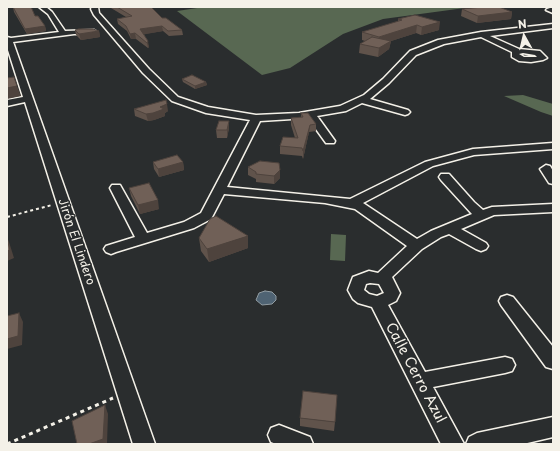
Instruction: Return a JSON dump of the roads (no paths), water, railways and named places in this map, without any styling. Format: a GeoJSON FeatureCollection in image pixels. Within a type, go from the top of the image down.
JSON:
{"type":"FeatureCollection","features":[{"type":"Feature","properties":{"kind":"street"},"geometry":{"type":"LineString","coordinates":[[42,7],[50,13],[63,32]]}},
{"type":"Feature","properties":{"kind":"street"},"geometry":{"type":"LineString","coordinates":[[50,13],[57,7]]}},
{"type":"Feature","properties":{"kind":"street"},"geometry":{"type":"LineString","coordinates":[[95,7],[94,11],[146,70],[175,99],[206,110],[256,118],[311,115],[343,109],[362,100],[386,81],[413,53],[442,42],[481,34],[553,26]]}},
{"type":"Feature","properties":{"kind":"street"},"geometry":{"type":"LineString","coordinates":[[93,28],[101,19]]}},
{"type":"Feature","properties":{"kind":"street"},"geometry":{"type":"LineString","coordinates":[[8,40],[108,27]]}},
{"type":"Feature","properties":{"kind":"street"},"geometry":{"type":"LineString","coordinates":[[541,27],[553,32]]}},
{"type":"Feature","properties":{"kind":"street"},"geometry":{"type":"LineString","coordinates":[[93,28],[117,36]]}},
{"type":"Feature","properties":{"kind":"street"},"geometry":{"type":"LineString","coordinates":[[481,34],[519,52]]}},
{"type":"Feature","properties":{"kind":"street","name":"Jirón El Lindero"},"geometry":{"type":"LineString","coordinates":[[8,40],[144,444]]}},
{"type":"Feature","properties":{"kind":"street"},"geometry":{"type":"LineString","coordinates":[[7,103],[27,99]]}},
{"type":"Feature","properties":{"kind":"street"},"geometry":{"type":"LineString","coordinates":[[362,100],[405,112]]}},
{"type":"Feature","properties":{"kind":"street"},"geometry":{"type":"LineString","coordinates":[[311,115],[330,141]]}},
{"type":"Feature","properties":{"kind":"street"},"geometry":{"type":"LineString","coordinates":[[112,249],[189,225],[202,219],[209,212],[256,118]]}},
{"type":"Feature","properties":{"kind":"street"},"geometry":{"type":"LineString","coordinates":[[352,203],[429,164],[472,152],[553,146]]}},
{"type":"Feature","properties":{"kind":"street"},"geometry":{"type":"LineString","coordinates":[[546,169],[553,180]]}},
{"type":"Feature","properties":{"kind":"street"},"geometry":{"type":"LineString","coordinates":[[445,176],[469,205],[481,216]]}},
{"type":"Feature","properties":{"kind":"street"},"geometry":{"type":"LineString","coordinates":[[116,188],[143,239]]}},
{"type":"Feature","properties":{"kind":"street"},"geometry":{"type":"LineString","coordinates":[[219,190],[325,199],[352,203],[360,206],[417,246]]}},
{"type":"Feature","properties":{"kind":"street"},"geometry":{"type":"LineString","coordinates":[[383,279],[385,274],[417,246],[449,228],[492,211],[553,208]]}},
{"type":"Feature","properties":{"kind":"street"},"geometry":{"type":"LineString","coordinates":[[449,228],[481,246]]}},
{"type":"Feature","properties":{"kind":"street"},"geometry":{"type":"LineString","coordinates":[[369,277],[383,279],[392,288],[390,297],[378,302],[371,302],[359,295],[356,290],[356,286],[359,281],[369,277]]}},
{"type":"Feature","properties":{"kind":"street"},"geometry":{"type":"LineString","coordinates":[[507,301],[553,361]]}},
{"type":"Feature","properties":{"kind":"street","name":"Calle Cerro Azul"},"geometry":{"type":"LineString","coordinates":[[378,302],[452,444]]}},
{"type":"Feature","properties":{"kind":"street"},"geometry":{"type":"LineString","coordinates":[[420,382],[504,365]]}},
{"type":"Feature","properties":{"kind":"street"},"geometry":{"type":"LineString","coordinates":[[477,444],[553,428]]}},
{"type":"Feature","properties":{"kind":"street"},"geometry":{"type":"LineString","coordinates":[[279,435],[302,444]]}},
{"type":"Feature","properties":{"kind":"water"},"geometry":{"type":"Polygon","coordinates":[[[265,291],[272,292],[276,296],[276,300],[272,304],[262,305],[256,300],[259,293],[265,291]]]}}]}
